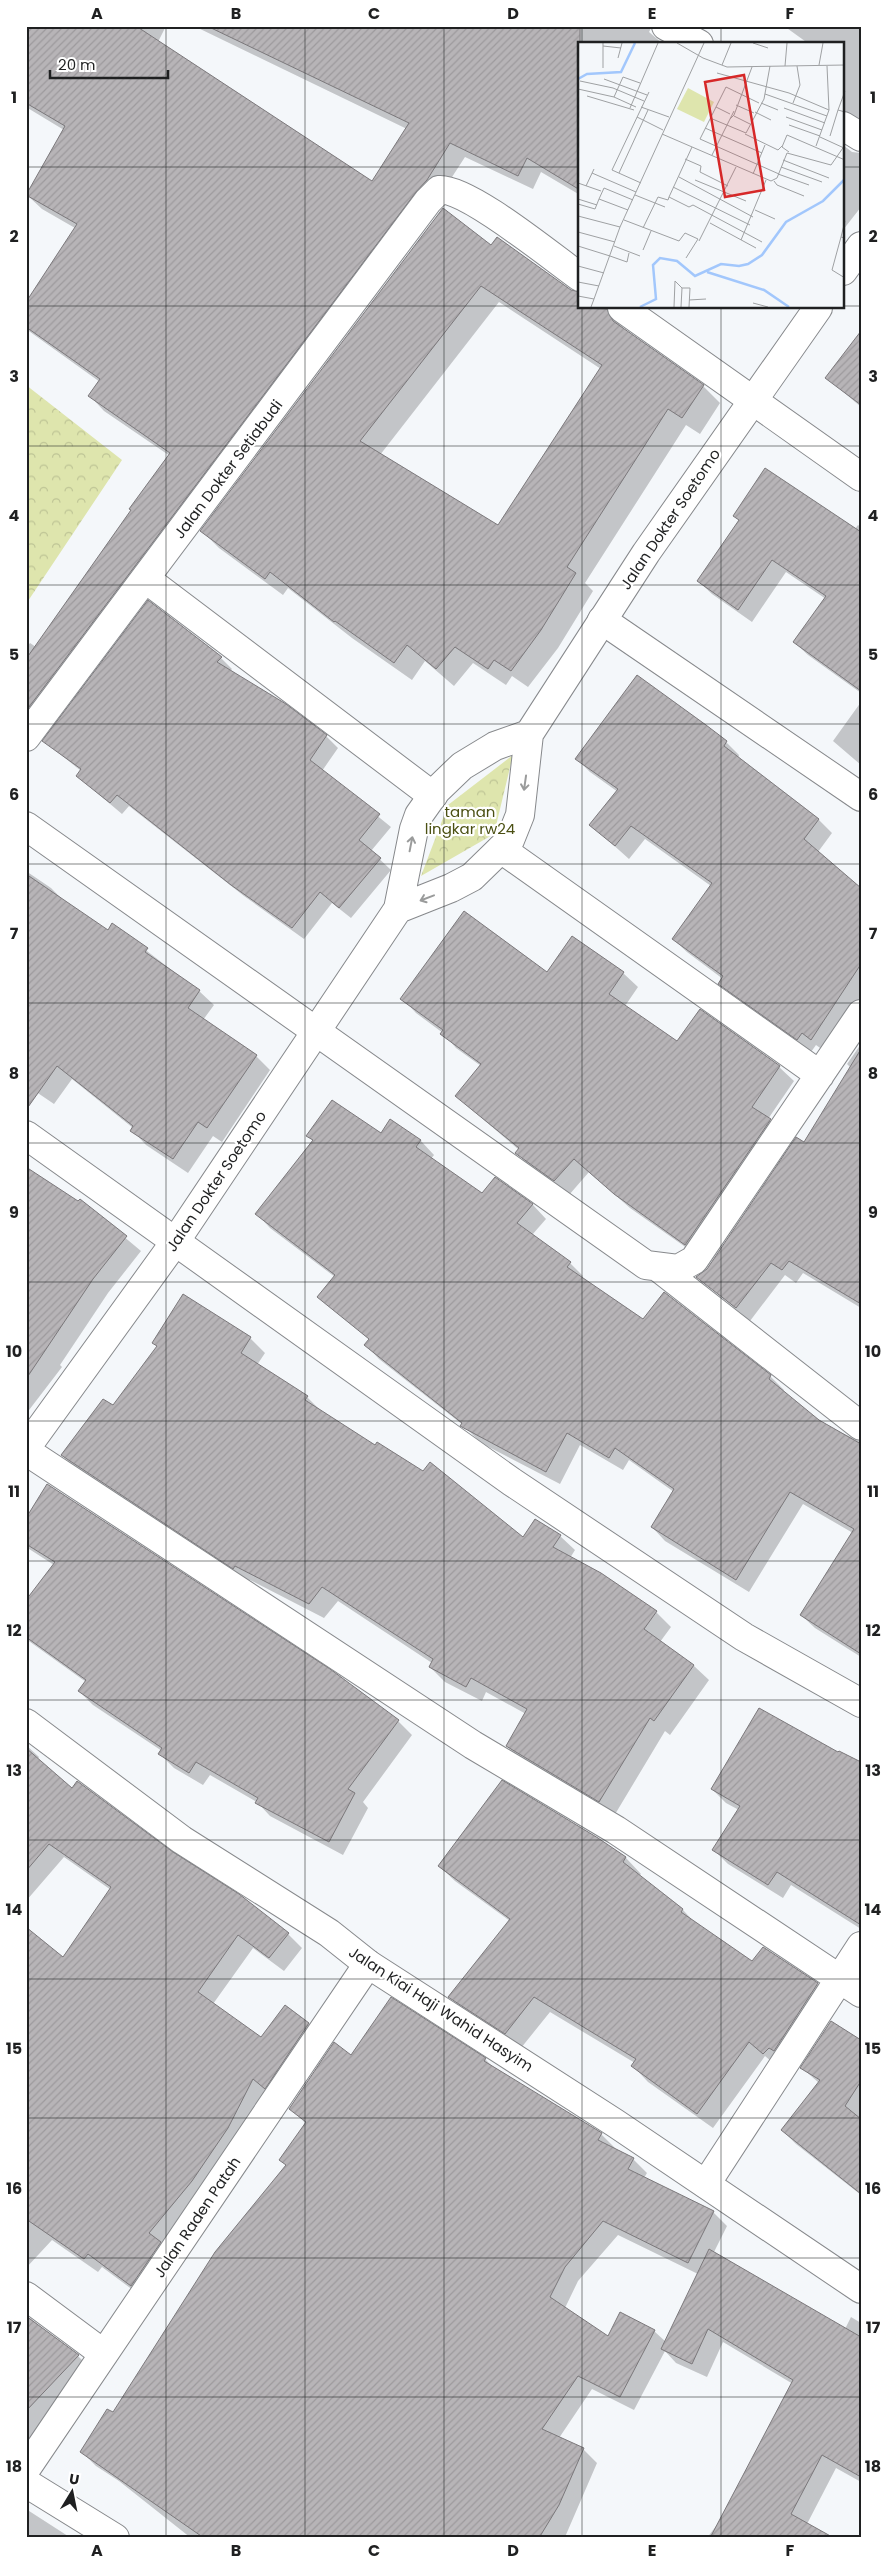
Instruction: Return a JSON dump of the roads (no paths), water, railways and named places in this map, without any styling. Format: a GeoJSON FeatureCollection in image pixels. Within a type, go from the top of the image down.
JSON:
{"type":"FeatureCollection","features":[{"type":"Feature","properties":{"kind":"street"},"geometry":{"type":"LineString","coordinates":[[666,26],[695,42]]}},
{"type":"Feature","properties":{"kind":"street"},"geometry":{"type":"LineString","coordinates":[[844,127],[861,137]]}},
{"type":"Feature","properties":{"kind":"street","name":"Jalan Dokter Setiabudi"},"geometry":{"type":"LineString","coordinates":[[26,737],[428,201],[439,190],[446,189],[473,201],[578,276]]}},
{"type":"Feature","properties":{"kind":"street"},"geometry":{"type":"LineString","coordinates":[[844,270],[861,246]]}},
{"type":"Feature","properties":{"kind":"street"},"geometry":{"type":"LineString","coordinates":[[623,309],[861,477]]}},
{"type":"Feature","properties":{"kind":"street","name":"Jalan Dokter Soetomo"},"geometry":{"type":"LineString","coordinates":[[398,909],[451,888],[472,876],[510,840],[520,815],[526,777],[529,734],[646,553],[817,309]]}},
{"type":"Feature","properties":{"kind":"street"},"geometry":{"type":"LineString","coordinates":[[146,579],[433,796]]}},
{"type":"Feature","properties":{"kind":"street"},"geometry":{"type":"LineString","coordinates":[[602,620],[861,797]]}},
{"type":"Feature","properties":{"kind":"street","name":"Jalan Dokter Soetomo"},"geometry":{"type":"LineString","coordinates":[[26,1449],[176,1242],[398,909],[414,829],[419,814],[433,796],[462,766],[495,746],[529,734]]}},
{"type":"Feature","properties":{"kind":"street"},"geometry":{"type":"LineString","coordinates":[[26,826],[646,1266],[678,1268],[694,1260],[861,1014]]}},
{"type":"Feature","properties":{"kind":"street"},"geometry":{"type":"LineString","coordinates":[[502,849],[820,1075]]}},
{"type":"Feature","properties":{"kind":"street"},"geometry":{"type":"LineString","coordinates":[[26,1135],[512,1482],[744,1637],[861,1703]]}},
{"type":"Feature","properties":{"kind":"street"},"geometry":{"type":"LineString","coordinates":[[659,1268],[861,1426]]}},
{"type":"Feature","properties":{"kind":"street"},"geometry":{"type":"LineString","coordinates":[[26,1449],[473,1745],[616,1830],[850,1986]]}},
{"type":"Feature","properties":{"kind":"street","name":"Jalan Kiai Haji Wahid Hasyim"},"geometry":{"type":"LineString","coordinates":[[26,1723],[182,1840],[329,1933],[368,1964],[706,2184],[861,2289]]}},
{"type":"Feature","properties":{"kind":"street"},"geometry":{"type":"LineString","coordinates":[[706,2184],[850,1986],[861,1946]]}},
{"type":"Feature","properties":{"kind":"street","name":"Jalan Raden Patah"},"geometry":{"type":"LineString","coordinates":[[26,2469],[368,1964]]}},
{"type":"Feature","properties":{"kind":"street"},"geometry":{"type":"LineString","coordinates":[[26,2296],[104,2354]]}},
{"type":"Feature","properties":{"kind":"street"},"geometry":{"type":"LineString","coordinates":[[26,2483],[114,2538]]}},
{"type":"Feature","properties":{"kind":"park label","name":"taman lingkar rw24"},"geometry":{"type":"Point","coordinates":[470,820]}}]}
